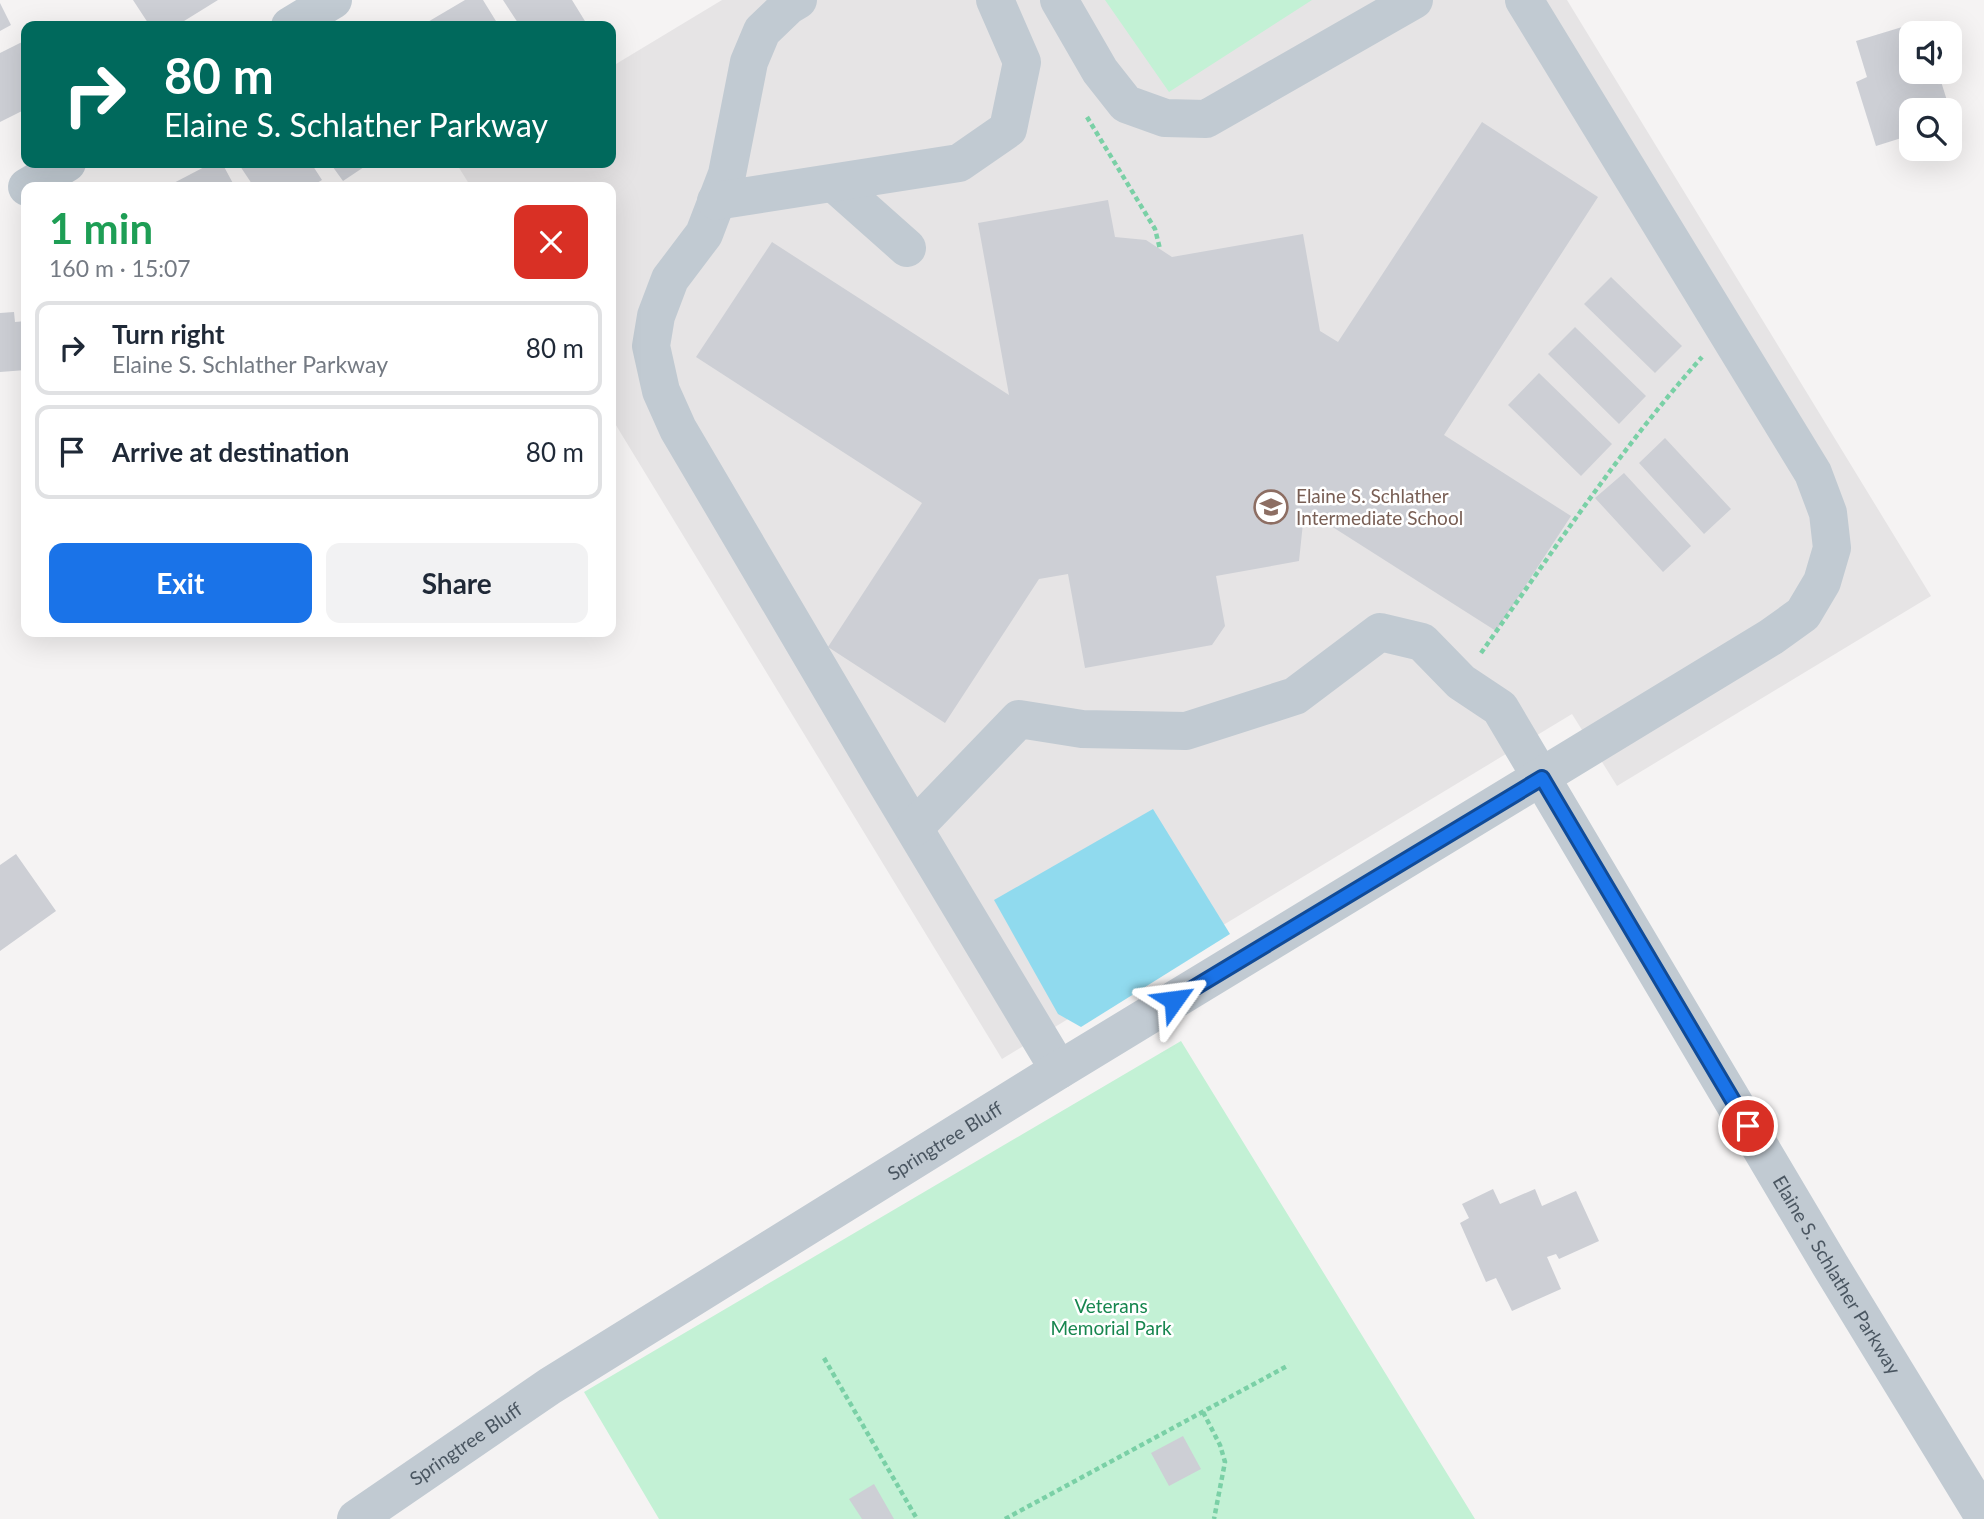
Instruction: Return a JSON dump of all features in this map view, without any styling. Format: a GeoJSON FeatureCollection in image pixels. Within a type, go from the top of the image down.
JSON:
{"type":"FeatureCollection","features":[{"type":"Feature","properties":{"kind":"street"},"geometry":{"type":"LineString","coordinates":[[298,21],[332,0]]}},
{"type":"Feature","properties":{"kind":"street"},"geometry":{"type":"LineString","coordinates":[[797,0],[762,30],[749,62],[727,174],[704,234],[670,279],[656,316],[651,346],[662,391],[678,429],[1059,1070]]}},
{"type":"Feature","properties":{"kind":"street"},"geometry":{"type":"LineString","coordinates":[[716,201],[959,163],[1008,129],[1022,62],[995,0]]}},
{"type":"Feature","properties":{"kind":"street"},"geometry":{"type":"LineString","coordinates":[[1059,0],[1100,71],[1126,104],[1165,118],[1206,120],[1414,0]]}},
{"type":"Feature","properties":{"kind":"street","name":"Springtree Bluff"},"geometry":{"type":"LineString","coordinates":[[356,1519],[550,1386],[1059,1070],[1772,637],[1803,614],[1822,582],[1832,548],[1828,513],[1813,473],[1524,0]]}},
{"type":"Feature","properties":{"kind":"street"},"geometry":{"type":"LineString","coordinates":[[37,182],[59,168]]}},
{"type":"Feature","properties":{"kind":"street"},"geometry":{"type":"LineString","coordinates":[[835,184],[908,248]]}},
{"type":"Feature","properties":{"kind":"street"},"geometry":{"type":"LineString","coordinates":[[0,204],[21,192]]}},
{"type":"Feature","properties":{"kind":"street","name":"Elaine S. Schlather Parkway"},"geometry":{"type":"LineString","coordinates":[[915,827],[1019,719],[1082,729],[1186,732],[1295,696],[1380,632],[1422,642],[1461,682],[1500,708],[1830,1265],[1984,1517]]}},
{"type":"Feature","properties":{"kind":"path"},"geometry":{"type":"LineString","coordinates":[[1085,115],[1155,229],[1160,249]]}},
{"type":"Feature","properties":{"kind":"path"},"geometry":{"type":"LineString","coordinates":[[1461,682],[1666,397],[1726,331]]}},
{"type":"Feature","properties":{"kind":"path"},"geometry":{"type":"LineString","coordinates":[[824,1358],[917,1519]]}},
{"type":"Feature","properties":{"kind":"path"},"geometry":{"type":"LineString","coordinates":[[1005,1519],[1289,1365]]}},
{"type":"Feature","properties":{"kind":"path"},"geometry":{"type":"LineString","coordinates":[[1203,1412],[1220,1445],[1225,1462],[1214,1519]]}},
{"type":"Feature","properties":{"kind":"shaded area","name":"Elaine S. Schlather Intermediate School"},"geometry":{"type":"Polygon","coordinates":[[[722,0],[1567,0],[1931,596],[1617,786],[1572,714],[1002,1059],[616,425],[616,182],[468,182],[459,168],[616,168],[616,64],[722,0]]]}},
{"type":"Feature","properties":{"kind":"green space"},"geometry":{"type":"Polygon","coordinates":[[[1105,0],[1312,0],[1169,92],[1105,0]]]}},
{"type":"Feature","properties":{"kind":"green space","name":"Veterans Memorial Park"},"geometry":{"type":"Polygon","coordinates":[[[1181,1041],[1475,1519],[659,1519],[584,1392],[1181,1041]]]}},
{"type":"Feature","properties":{"kind":"water"},"geometry":{"type":"Polygon","coordinates":[[[1153,809],[1230,934],[1081,1027],[1058,1014],[994,900],[1153,809]]]}},
{"type":"Feature","properties":{"kind":"building"},"geometry":{"type":"Polygon","coordinates":[[[133,0],[218,0],[184,21],[147,21],[133,0]]]}},
{"type":"Feature","properties":{"kind":"building"},"geometry":{"type":"Polygon","coordinates":[[[465,0],[483,0],[496,21],[429,21],[465,0]]]}},
{"type":"Feature","properties":{"kind":"building"},"geometry":{"type":"Polygon","coordinates":[[[503,0],[572,0],[585,21],[517,21],[503,0]]]}},
{"type":"Feature","properties":{"kind":"building"},"geometry":{"type":"Polygon","coordinates":[[[0,3],[11,25],[0,31],[0,3]]]}},
{"type":"Feature","properties":{"kind":"building"},"geometry":{"type":"Polygon","coordinates":[[[1899,28],[1899,84],[1942,84],[1946,98],[1899,98],[1899,139],[1876,146],[1856,82],[1867,77],[1856,41],[1899,28]]]}},
{"type":"Feature","properties":{"kind":"building"},"geometry":{"type":"Polygon","coordinates":[[[21,42],[21,112],[0,122],[0,53],[21,42]]]}},
{"type":"Feature","properties":{"kind":"building"},"geometry":{"type":"Polygon","coordinates":[[[1482,122],[1598,197],[1444,435],[1571,516],[1496,631],[1331,526],[1303,523],[1299,561],[1216,576],[1225,626],[1212,645],[1085,668],[1068,574],[1039,579],[945,723],[828,647],[922,503],[696,357],[772,242],[1009,395],[978,223],[1108,200],[1115,237],[1146,240],[1172,257],[1303,234],[1320,331],[1338,342],[1482,122]]]}},
{"type":"Feature","properties":{"kind":"building"},"geometry":{"type":"Polygon","coordinates":[[[202,168],[225,168],[232,182],[176,182],[202,168]]]}},
{"type":"Feature","properties":{"kind":"building"},"geometry":{"type":"Polygon","coordinates":[[[241,168],[314,168],[322,180],[319,182],[251,182],[241,168]]]}},
{"type":"Feature","properties":{"kind":"building"},"geometry":{"type":"Polygon","coordinates":[[[334,168],[362,168],[343,181],[334,168]]]}},
{"type":"Feature","properties":{"kind":"building"},"geometry":{"type":"Polygon","coordinates":[[[1611,277],[1682,346],[1655,373],[1584,304],[1611,277]]]}},
{"type":"Feature","properties":{"kind":"building"},"geometry":{"type":"Polygon","coordinates":[[[14,312],[15,322],[21,321],[21,370],[0,372],[0,313],[14,312]]]}},
{"type":"Feature","properties":{"kind":"building"},"geometry":{"type":"Polygon","coordinates":[[[1575,327],[1646,396],[1619,424],[1548,354],[1575,327]]]}},
{"type":"Feature","properties":{"kind":"building"},"geometry":{"type":"Polygon","coordinates":[[[1539,373],[1612,444],[1581,476],[1508,405],[1539,373]]]}},
{"type":"Feature","properties":{"kind":"building"},"geometry":{"type":"Polygon","coordinates":[[[1665,438],[1731,509],[1704,534],[1639,463],[1665,438]]]}},
{"type":"Feature","properties":{"kind":"building"},"geometry":{"type":"Polygon","coordinates":[[[1624,473],[1691,546],[1663,572],[1595,498],[1624,473]]]}},
{"type":"Feature","properties":{"kind":"building"},"geometry":{"type":"Polygon","coordinates":[[[16,854],[56,911],[0,951],[0,865],[16,854]]]}},
{"type":"Feature","properties":{"kind":"building"},"geometry":{"type":"Polygon","coordinates":[[[1493,1189],[1500,1204],[1535,1189],[1542,1206],[1576,1191],[1599,1241],[1559,1259],[1556,1254],[1547,1257],[1561,1289],[1512,1311],[1496,1278],[1486,1282],[1460,1223],[1469,1218],[1462,1204],[1493,1189]]]}},
{"type":"Feature","properties":{"kind":"building"},"geometry":{"type":"Polygon","coordinates":[[[1183,1436],[1201,1469],[1169,1486],[1151,1453],[1183,1436]]]}},
{"type":"Feature","properties":{"kind":"building"},"geometry":{"type":"Polygon","coordinates":[[[874,1484],[894,1519],[862,1519],[849,1499],[874,1484]]]}},
{"type":"Feature","properties":{"kind":"place","name":"Elaine S. Schlather Intermediate School"},"geometry":{"type":"Point","coordinates":[1271,507]}},
{"type":"Feature","properties":{"kind":"route"},"geometry":{"type":"LineString","coordinates":[[1174,1000],[1542,778],[1748,1126]]}}]}
